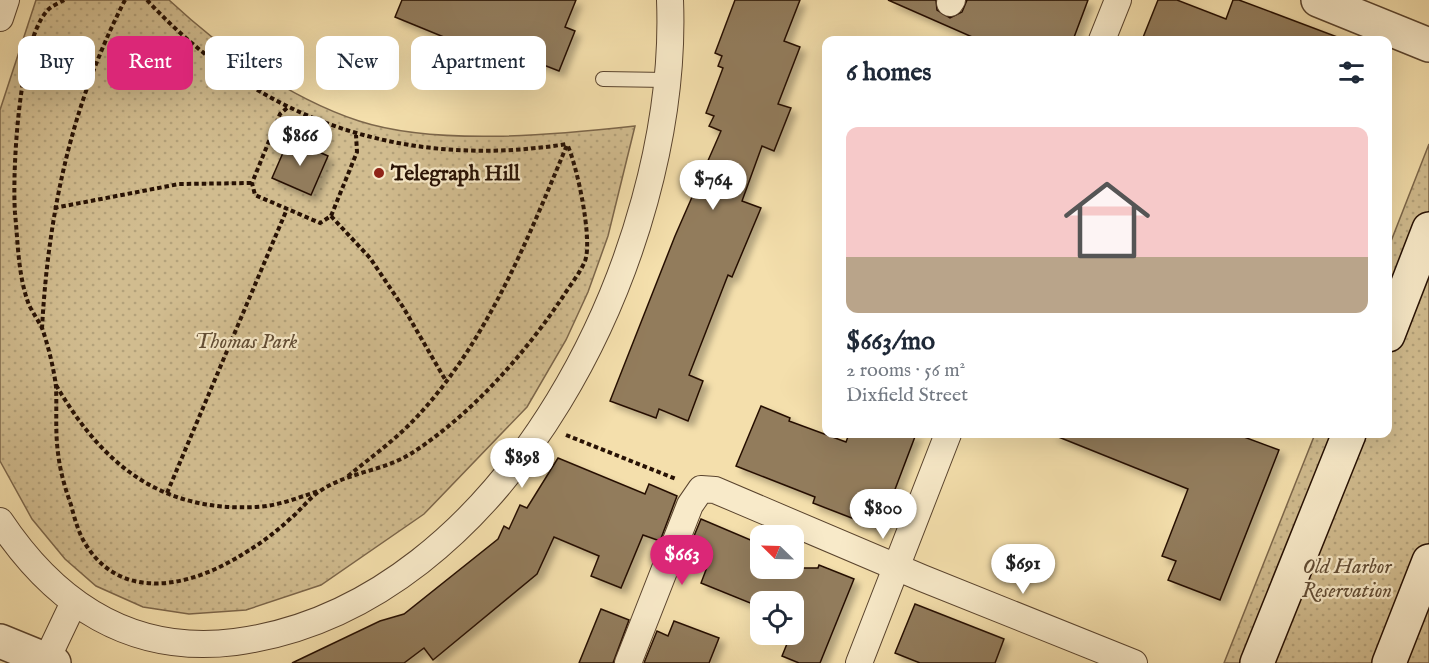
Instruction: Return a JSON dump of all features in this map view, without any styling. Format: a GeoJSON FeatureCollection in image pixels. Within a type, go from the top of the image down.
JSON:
{"type":"FeatureCollection","features":[{"type":"Feature","properties":{"kind":"main road"},"geometry":{"type":"LineString","coordinates":[[1318,0],[1429,45]]}},
{"type":"Feature","properties":{"kind":"main road"},"geometry":{"type":"LineString","coordinates":[[1392,325],[1429,229]]}},
{"type":"Feature","properties":{"kind":"main road"},"geometry":{"type":"LineString","coordinates":[[1257,663],[1347,438]]}},
{"type":"Feature","properties":{"kind":"main road"},"geometry":{"type":"LineString","coordinates":[[1389,663],[1429,561]]}},
{"type":"Feature","properties":{"kind":"main road"},"geometry":{"type":"LineString","coordinates":[[0,641],[49,662]]}},
{"type":"Feature","properties":{"kind":"street"},"geometry":{"type":"LineString","coordinates":[[0,18],[6,0]]}},
{"type":"Feature","properties":{"kind":"street"},"geometry":{"type":"LineString","coordinates":[[0,521],[24,555],[74,602],[111,625],[170,643],[216,644],[256,639],[304,626],[343,610],[373,594],[434,549],[489,494],[531,443],[563,394],[597,331],[621,273],[653,162],[666,80],[670,0]]}},
{"type":"Feature","properties":{"kind":"street"},"geometry":{"type":"LineString","coordinates":[[1104,36],[1118,0]]}},
{"type":"Feature","properties":{"kind":"street"},"geometry":{"type":"LineString","coordinates":[[859,663],[946,438]]}},
{"type":"Feature","properties":{"kind":"street"},"geometry":{"type":"LineString","coordinates":[[628,663],[690,505],[694,486],[715,490],[896,567],[1134,663]]}},
{"type":"Feature","properties":{"kind":"street"},"geometry":{"type":"LineString","coordinates":[[49,662],[74,602]]}},
{"type":"Feature","properties":{"kind":"lane"},"geometry":{"type":"LineString","coordinates":[[603,79],[666,80]]}},
{"type":"Feature","properties":{"kind":"path"},"geometry":{"type":"LineString","coordinates":[[64,0],[48,9],[38,24],[27,66],[20,109],[15,205],[19,257],[26,292],[42,330],[56,384],[58,455],[78,528],[88,549],[100,562],[120,576],[159,585],[215,570],[272,534],[319,491]]}},
{"type":"Feature","properties":{"kind":"path"},"geometry":{"type":"LineString","coordinates":[[42,330],[47,252],[64,160],[91,74],[125,0]]}},
{"type":"Feature","properties":{"kind":"path"},"geometry":{"type":"LineString","coordinates":[[147,0],[172,27],[238,79],[287,107],[356,135],[454,151],[492,152],[567,144]]}},
{"type":"Feature","properties":{"kind":"path"},"geometry":{"type":"LineString","coordinates":[[30,22],[38,24]]}},
{"type":"Feature","properties":{"kind":"path"},"geometry":{"type":"LineString","coordinates":[[287,107],[280,114],[252,183],[255,195],[320,223],[331,216],[357,152],[356,135]]}},
{"type":"Feature","properties":{"kind":"path"},"geometry":{"type":"LineString","coordinates":[[56,384],[71,410],[110,459],[135,477],[167,493],[203,504],[257,507],[319,491],[344,479],[379,469],[410,454],[442,431],[500,376],[555,309],[587,258],[583,195],[575,160],[567,144]]}},
{"type":"Feature","properties":{"kind":"path"},"geometry":{"type":"LineString","coordinates":[[344,479],[410,424],[446,381],[473,340],[521,252],[567,144]]}},
{"type":"Feature","properties":{"kind":"path"},"geometry":{"type":"LineString","coordinates":[[54,208],[179,184],[252,183]]}},
{"type":"Feature","properties":{"kind":"path"},"geometry":{"type":"LineString","coordinates":[[167,493],[287,209]]}},
{"type":"Feature","properties":{"kind":"path"},"geometry":{"type":"LineString","coordinates":[[331,216],[370,258],[403,307],[446,381]]}},
{"type":"Feature","properties":{"kind":"path"},"geometry":{"type":"LineString","coordinates":[[576,441],[694,486]]}},
{"type":"Feature","properties":{"kind":"green space","name":"Thomas Park"},"geometry":{"type":"Polygon","coordinates":[[[36,0],[169,0],[211,36],[205,36],[205,90],[290,90],[332,111],[359,121],[423,134],[532,135],[635,126],[608,236],[588,292],[566,340],[527,407],[424,514],[321,585],[246,610],[189,614],[143,607],[96,586],[65,559],[32,519],[0,461],[0,110],[18,55],[18,90],[95,90],[95,36],[24,36],[36,0]]]}},
{"type":"Feature","properties":{"kind":"green space","name":"Old Harbor Reservation"},"geometry":{"type":"Polygon","coordinates":[[[1429,144],[1429,663],[1224,663],[1313,438],[1392,438],[1392,239],[1429,144]]]}},
{"type":"Feature","properties":{"kind":"building"},"geometry":{"type":"Polygon","coordinates":[[[402,0],[576,0],[565,27],[575,31],[559,71],[546,66],[546,36],[441,36],[395,17],[402,0]]]}},
{"type":"Feature","properties":{"kind":"building"},"geometry":{"type":"Polygon","coordinates":[[[735,0],[800,0],[784,41],[800,47],[778,104],[791,108],[774,151],[762,146],[742,201],[761,208],[732,277],[728,275],[689,375],[703,381],[688,421],[659,409],[656,418],[610,401],[675,236],[721,131],[709,126],[714,116],[706,113],[723,68],[718,66],[722,56],[715,53],[735,0]]]}},
{"type":"Feature","properties":{"kind":"building"},"geometry":{"type":"Polygon","coordinates":[[[888,0],[936,0],[937,10],[950,18],[962,12],[967,0],[1088,0],[1074,36],[970,36],[888,0]]]}},
{"type":"Feature","properties":{"kind":"building"},"geometry":{"type":"Polygon","coordinates":[[[1158,0],[1177,0],[1226,19],[1233,0],[1239,0],[1335,36],[1144,36],[1158,0]]]}},
{"type":"Feature","properties":{"kind":"building"},"geometry":{"type":"Polygon","coordinates":[[[289,139],[328,156],[311,195],[272,178],[289,139]]]}},
{"type":"Feature","properties":{"kind":"building"},"geometry":{"type":"Polygon","coordinates":[[[761,406],[790,418],[789,421],[822,433],[822,438],[835,438],[846,442],[848,438],[914,438],[880,529],[813,503],[815,497],[736,466],[761,406]]]}},
{"type":"Feature","properties":{"kind":"building"},"geometry":{"type":"Polygon","coordinates":[[[1061,438],[1247,438],[1279,450],[1220,600],[1168,580],[1176,561],[1162,556],[1188,489],[1061,438]]]}},
{"type":"Feature","properties":{"kind":"building"},"geometry":{"type":"Polygon","coordinates":[[[558,458],[645,494],[649,484],[677,496],[660,541],[643,535],[621,588],[591,576],[599,556],[554,537],[537,574],[433,660],[424,648],[404,663],[292,663],[380,621],[404,614],[498,539],[504,526],[509,529],[520,505],[527,508],[558,458]]]}},
{"type":"Feature","properties":{"kind":"building"},"geometry":{"type":"Polygon","coordinates":[[[701,519],[750,540],[750,579],[804,579],[804,568],[818,568],[819,565],[854,579],[820,663],[799,663],[782,656],[786,645],[804,645],[804,591],[750,591],[750,603],[701,583],[709,562],[687,553],[701,519]]]}},
{"type":"Feature","properties":{"kind":"building"},"geometry":{"type":"Polygon","coordinates":[[[915,604],[1004,639],[995,663],[920,663],[895,653],[915,604]]]}},
{"type":"Feature","properties":{"kind":"building"},"geometry":{"type":"Polygon","coordinates":[[[601,609],[629,620],[613,663],[579,663],[601,609]]]}},
{"type":"Feature","properties":{"kind":"building"},"geometry":{"type":"Polygon","coordinates":[[[674,621],[719,638],[709,663],[644,663],[657,631],[668,636],[674,621]]]}},
{"type":"Feature","properties":{"kind":"place","name":"Telegraph Hill"},"geometry":{"type":"Point","coordinates":[379,173]}}]}
